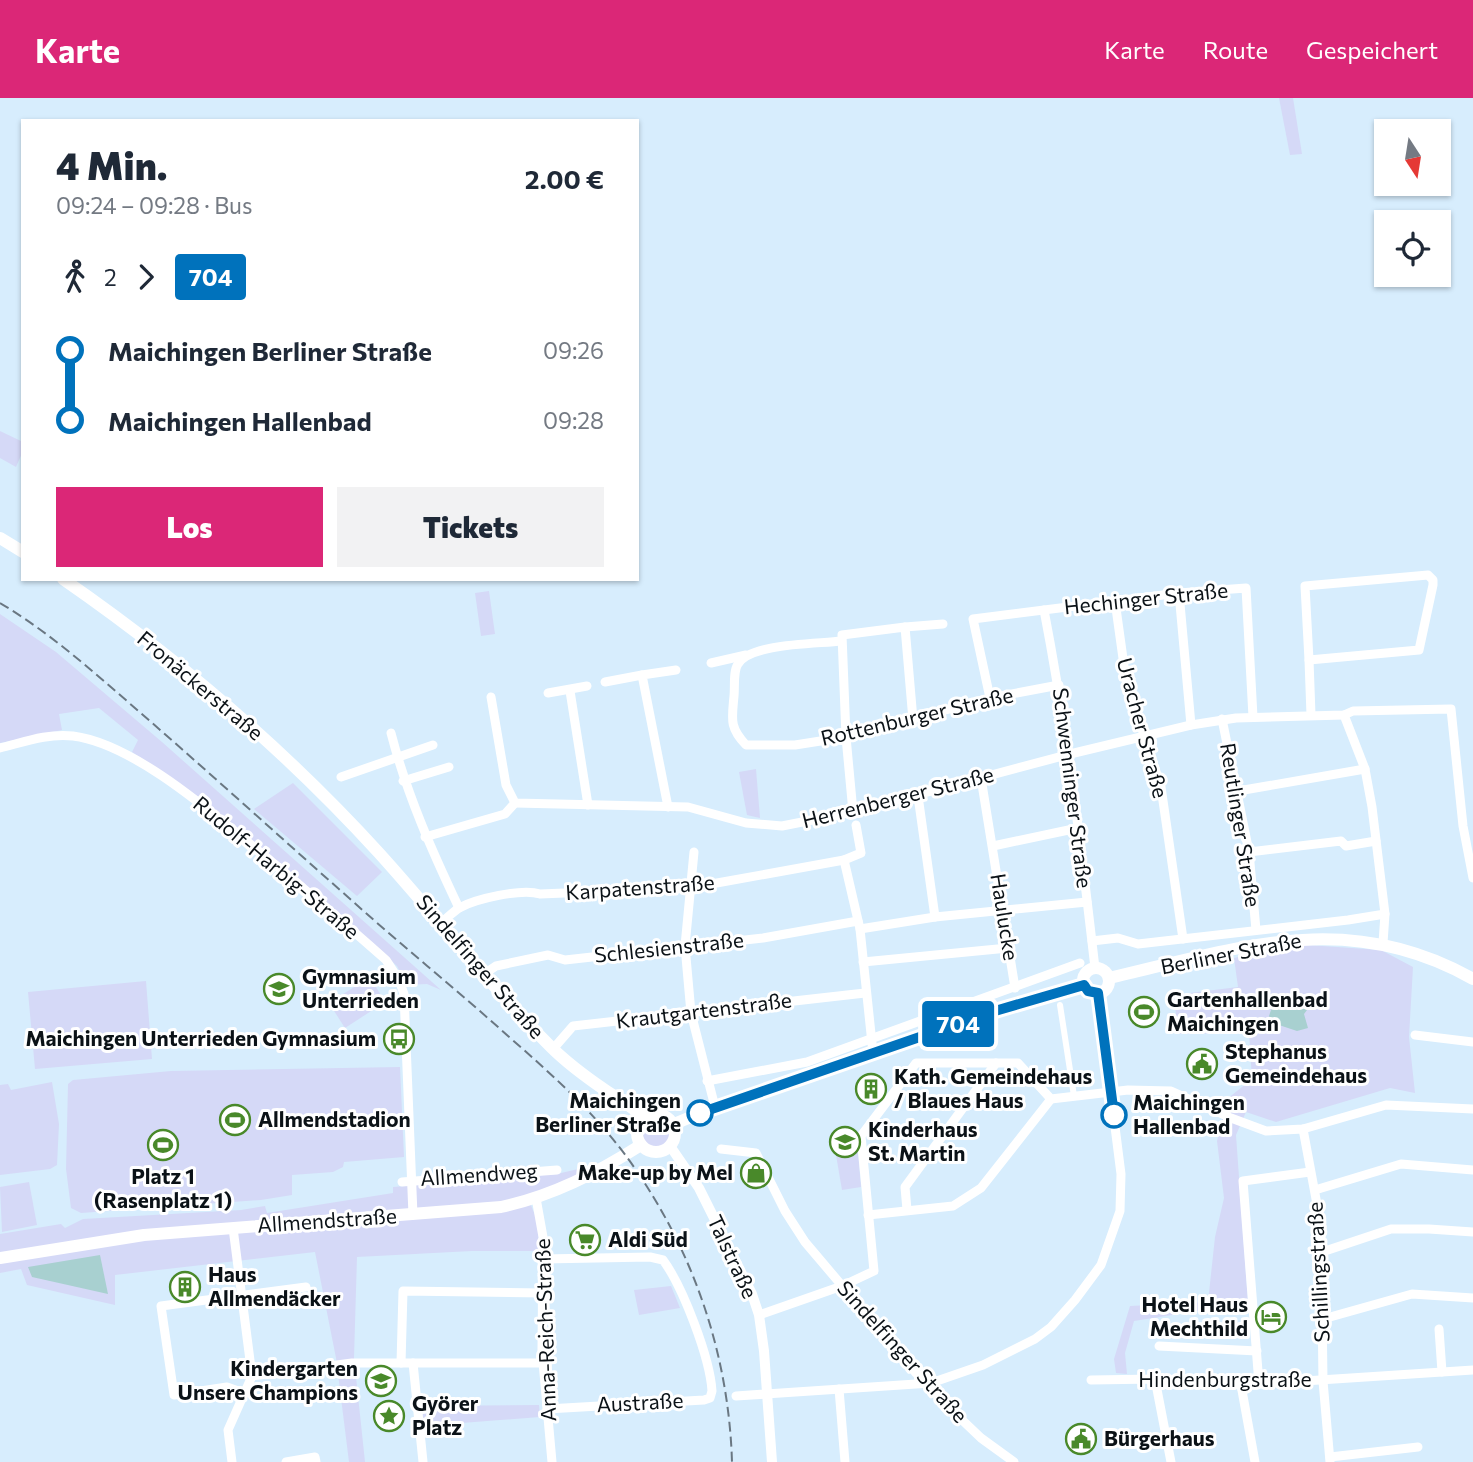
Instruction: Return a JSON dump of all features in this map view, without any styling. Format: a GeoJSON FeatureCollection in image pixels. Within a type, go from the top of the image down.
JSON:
{"type":"FeatureCollection","features":[{"type":"Feature","properties":{"kind":"main road"},"geometry":{"type":"LineString","coordinates":[[0,538],[21,551]]}},
{"type":"Feature","properties":{"kind":"main road","name":"Fronäckerstraße"},"geometry":{"type":"LineString","coordinates":[[66,581],[192,677],[265,740],[329,803]]}},
{"type":"Feature","properties":{"kind":"main road","name":"Sindelfinger Straße"},"geometry":{"type":"LineString","coordinates":[[329,803],[442,922],[484,974],[553,1049],[583,1075],[644,1118]]}},
{"type":"Feature","properties":{"kind":"main road","name":"Berliner Straße"},"geometry":{"type":"LineString","coordinates":[[1109,978],[1212,954],[1295,939],[1383,943],[1430,958],[1473,979]]}},
{"type":"Feature","properties":{"kind":"main road"},"geometry":{"type":"LineString","coordinates":[[1095,968],[1104,970],[1109,978],[1108,986],[1098,993],[1088,991],[1084,985],[1085,974],[1095,968]]}},
{"type":"Feature","properties":{"kind":"main road"},"geometry":{"type":"LineString","coordinates":[[674,1124],[871,1046],[1084,985]]}},
{"type":"Feature","properties":{"kind":"main road"},"geometry":{"type":"LineString","coordinates":[[660,1114],[674,1124],[675,1138],[670,1146],[656,1152],[641,1145],[637,1131],[644,1118],[660,1114]]}},
{"type":"Feature","properties":{"kind":"main road","name":"Allmendstraße"},"geometry":{"type":"LineString","coordinates":[[0,1258],[144,1235],[483,1209],[536,1198],[570,1185],[641,1145]]}},
{"type":"Feature","properties":{"kind":"street"},"geometry":{"type":"LineString","coordinates":[[1309,660],[1419,650],[1433,580],[1428,575],[1305,586],[1311,715]]}},
{"type":"Feature","properties":{"kind":"street","name":"Hechinger Straße"},"geometry":{"type":"LineString","coordinates":[[990,698],[974,619],[1179,593],[1246,588],[1254,717]]}},
{"type":"Feature","properties":{"kind":"street"},"geometry":{"type":"LineString","coordinates":[[1179,593],[1191,725]]}},
{"type":"Feature","properties":{"kind":"street","name":"Uracher Straße"},"geometry":{"type":"LineString","coordinates":[[1115,601],[1126,680],[1161,787],[1183,939]]}},
{"type":"Feature","properties":{"kind":"street","name":"Schwenninger Straße"},"geometry":{"type":"LineString","coordinates":[[1044,610],[1070,754],[1095,968]]}},
{"type":"Feature","properties":{"kind":"street"},"geometry":{"type":"LineString","coordinates":[[711,663],[769,648],[905,627],[943,624]]}},
{"type":"Feature","properties":{"kind":"street"},"geometry":{"type":"LineString","coordinates":[[905,627],[913,720]]}},
{"type":"Feature","properties":{"kind":"street"},"geometry":{"type":"LineString","coordinates":[[841,638],[853,812]]}},
{"type":"Feature","properties":{"kind":"street","name":"Rottenburger Straße"},"geometry":{"type":"LineString","coordinates":[[746,655],[737,665],[731,721],[735,733],[746,745],[795,745],[846,737],[990,698],[1059,685]]}},
{"type":"Feature","properties":{"kind":"street"},"geometry":{"type":"LineString","coordinates":[[604,682],[676,670]]}},
{"type":"Feature","properties":{"kind":"street"},"geometry":{"type":"LineString","coordinates":[[642,675],[668,807]]}},
{"type":"Feature","properties":{"kind":"street"},"geometry":{"type":"LineString","coordinates":[[548,694],[587,686]]}},
{"type":"Feature","properties":{"kind":"street"},"geometry":{"type":"LineString","coordinates":[[570,691],[588,804]]}},
{"type":"Feature","properties":{"kind":"street"},"geometry":{"type":"LineString","coordinates":[[425,837],[505,814],[515,803],[506,785],[491,697]]}},
{"type":"Feature","properties":{"kind":"street","name":"Herrenberger Straße"},"geometry":{"type":"LineString","coordinates":[[515,803],[668,807],[708,811],[746,823],[782,826],[853,812],[1070,754],[1222,719],[1344,715],[1353,711],[1451,709],[1463,825],[1473,878]]}},
{"type":"Feature","properties":{"kind":"street"},"geometry":{"type":"LineString","coordinates":[[1344,715],[1365,769],[1385,914],[1383,943]]}},
{"type":"Feature","properties":{"kind":"street","name":"Reutlinger Straße"},"geometry":{"type":"LineString","coordinates":[[1222,719],[1249,852],[1256,930]]}},
{"type":"Feature","properties":{"kind":"street"},"geometry":{"type":"LineString","coordinates":[[391,733],[403,781],[425,837],[459,908]]}},
{"type":"Feature","properties":{"kind":"street","name":"Rudolf-Harbig-Straße"},"geometry":{"type":"LineString","coordinates":[[0,748],[60,735],[90,740],[127,755],[165,778],[219,818],[386,960],[400,980],[404,994],[407,1181],[413,1215]]}},
{"type":"Feature","properties":{"kind":"street"},"geometry":{"type":"LineString","coordinates":[[341,777],[433,745]]}},
{"type":"Feature","properties":{"kind":"street"},"geometry":{"type":"LineString","coordinates":[[403,781],[449,767]]}},
{"type":"Feature","properties":{"kind":"street"},"geometry":{"type":"LineString","coordinates":[[1238,791],[1365,769]]}},
{"type":"Feature","properties":{"kind":"street","name":"Haulucke"},"geometry":{"type":"LineString","coordinates":[[981,778],[1015,988]]}},
{"type":"Feature","properties":{"kind":"street"},"geometry":{"type":"LineString","coordinates":[[918,796],[935,917]]}},
{"type":"Feature","properties":{"kind":"street"},"geometry":{"type":"LineString","coordinates":[[856,825],[861,853],[844,860],[859,925],[871,1046]]}},
{"type":"Feature","properties":{"kind":"street","name":"Haulucke"},"geometry":{"type":"LineString","coordinates":[[993,846],[1078,828]]}},
{"type":"Feature","properties":{"kind":"street"},"geometry":{"type":"LineString","coordinates":[[1249,852],[1341,841],[1346,846],[1376,841]]}},
{"type":"Feature","properties":{"kind":"street"},"geometry":{"type":"LineString","coordinates":[[694,852],[685,946],[691,1013],[715,1107]]}},
{"type":"Feature","properties":{"kind":"street","name":"Karpatenstraße"},"geometry":{"type":"LineString","coordinates":[[442,922],[459,908],[479,900],[534,892],[540,894],[689,888],[844,860]]}},
{"type":"Feature","properties":{"kind":"street","name":"Schlesienstraße"},"geometry":{"type":"LineString","coordinates":[[484,974],[496,966],[548,955],[565,960],[859,925],[1087,902]]}},
{"type":"Feature","properties":{"kind":"street"},"geometry":{"type":"LineString","coordinates":[[1091,941],[1118,938],[1138,944],[1385,914]]}},
{"type":"Feature","properties":{"kind":"street"},"geometry":{"type":"LineString","coordinates":[[863,962],[1008,948]]}},
{"type":"Feature","properties":{"kind":"street"},"geometry":{"type":"LineString","coordinates":[[707,1081],[807,1062],[871,1046],[1080,963]]}},
{"type":"Feature","properties":{"kind":"street","name":"Krautgartenstraße"},"geometry":{"type":"LineString","coordinates":[[553,1049],[573,1026],[865,993]]}},
{"type":"Feature","properties":{"kind":"street"},"geometry":{"type":"LineString","coordinates":[[736,1396],[931,1382],[983,1365],[1035,1339],[1075,1300],[1101,1265],[1116,1227],[1121,1198],[1121,1174],[1098,993]]}},
{"type":"Feature","properties":{"kind":"street"},"geometry":{"type":"LineString","coordinates":[[1060,1005],[1074,1096]]}},
{"type":"Feature","properties":{"kind":"street"},"geometry":{"type":"LineString","coordinates":[[1415,1035],[1473,1042]]}},
{"type":"Feature","properties":{"kind":"street"},"geometry":{"type":"LineString","coordinates":[[759,1315],[842,1286],[874,1270],[861,1136],[916,1063],[1017,1063],[1051,1099]]}},
{"type":"Feature","properties":{"kind":"street"},"geometry":{"type":"LineString","coordinates":[[907,1210],[905,1186],[996,1063]]}},
{"type":"Feature","properties":{"kind":"street"},"geometry":{"type":"LineString","coordinates":[[868,1214],[953,1206],[970,1198],[981,1188],[1051,1099],[1128,1090],[1171,1091],[1266,1131],[1303,1129],[1386,1105],[1473,1108]]}},
{"type":"Feature","properties":{"kind":"street","name":"Schillingstraße"},"geometry":{"type":"LineString","coordinates":[[1303,1129],[1321,1226],[1324,1381],[1330,1460],[1418,1447]]}},
{"type":"Feature","properties":{"kind":"street","name":"Talstraße"},"geometry":{"type":"LineString","coordinates":[[670,1146],[699,1188],[734,1256],[759,1315],[772,1462]]}},
{"type":"Feature","properties":{"kind":"street","name":"Sindelfinger Straße"},"geometry":{"type":"LineString","coordinates":[[721,1149],[756,1153],[785,1211],[805,1242],[916,1373],[931,1382],[938,1397],[981,1438],[1014,1462]]}},
{"type":"Feature","properties":{"kind":"street"},"geometry":{"type":"LineString","coordinates":[[1315,1190],[1401,1164],[1473,1170]]}},
{"type":"Feature","properties":{"kind":"street","name":"Allmendweg"},"geometry":{"type":"LineString","coordinates":[[407,1181],[557,1170]]}},
{"type":"Feature","properties":{"kind":"street"},"geometry":{"type":"LineString","coordinates":[[1259,1384],[1243,1181],[1311,1171]]}},
{"type":"Feature","properties":{"kind":"street","name":"Anna-Reich-Straße"},"geometry":{"type":"LineString","coordinates":[[536,1198],[542,1224],[543,1363],[552,1462]]}},
{"type":"Feature","properties":{"kind":"street"},"geometry":{"type":"LineString","coordinates":[[232,1462],[228,1430],[251,1376],[233,1228]]}},
{"type":"Feature","properties":{"kind":"street"},"geometry":{"type":"LineString","coordinates":[[1322,1252],[1391,1229],[1429,1228],[1473,1233]]}},
{"type":"Feature","properties":{"kind":"street","name":"Austraße"},"geometry":{"type":"LineString","coordinates":[[543,1259],[650,1257],[663,1260],[677,1284],[702,1349],[712,1385],[710,1398],[547,1409]]}},
{"type":"Feature","properties":{"kind":"street"},"geometry":{"type":"LineString","coordinates":[[244,1393],[227,1387],[174,1395],[161,1306],[306,1287]]}},
{"type":"Feature","properties":{"kind":"street"},"geometry":{"type":"LineString","coordinates":[[401,1363],[403,1291],[543,1293]]}},
{"type":"Feature","properties":{"kind":"street"},"geometry":{"type":"LineString","coordinates":[[1323,1319],[1412,1294],[1473,1298]]}},
{"type":"Feature","properties":{"kind":"street"},"geometry":{"type":"LineString","coordinates":[[1439,1329],[1442,1372]]}},
{"type":"Feature","properties":{"kind":"street"},"geometry":{"type":"LineString","coordinates":[[1159,1346],[1257,1351]]}},
{"type":"Feature","properties":{"kind":"street"},"geometry":{"type":"LineString","coordinates":[[251,1376],[343,1363],[543,1363]]}},
{"type":"Feature","properties":{"kind":"street"},"geometry":{"type":"LineString","coordinates":[[413,1363],[423,1462]]}},
{"type":"Feature","properties":{"kind":"street","name":"Hindenburgstraße"},"geometry":{"type":"LineString","coordinates":[[1091,1380],[1156,1379],[1241,1385],[1473,1370]]}},
{"type":"Feature","properties":{"kind":"street"},"geometry":{"type":"LineString","coordinates":[[1156,1379],[1171,1462]]}},
{"type":"Feature","properties":{"kind":"street"},"geometry":{"type":"LineString","coordinates":[[1241,1385],[1255,1462]]}},
{"type":"Feature","properties":{"kind":"street"},"geometry":{"type":"LineString","coordinates":[[839,1389],[845,1462]]}},
{"type":"Feature","properties":{"kind":"street"},"geometry":{"type":"LineString","coordinates":[[286,1462],[315,1457],[316,1462]]}},
{"type":"Feature","properties":{"kind":"shaded area"},"geometry":{"type":"Polygon","coordinates":[[[1279,98],[1293,98],[1302,154],[1290,155],[1279,98]]]}},
{"type":"Feature","properties":{"kind":"shaded area"},"geometry":{"type":"Polygon","coordinates":[[[0,431],[21,441],[21,456],[16,467],[0,458],[0,431]]]}},
{"type":"Feature","properties":{"kind":"shaded area"},"geometry":{"type":"Polygon","coordinates":[[[489,591],[495,634],[481,636],[475,593],[489,591]]]}},
{"type":"Feature","properties":{"kind":"shaded area"},"geometry":{"type":"Polygon","coordinates":[[[0,614],[56,652],[162,742],[441,990],[427,984],[407,985],[397,966],[381,951],[183,786],[132,752],[138,740],[99,708],[59,714],[62,730],[0,743],[0,614]]]}},
{"type":"Feature","properties":{"kind":"shaded area"},"geometry":{"type":"Polygon","coordinates":[[[756,769],[760,818],[747,815],[739,772],[756,769]]]}},
{"type":"Feature","properties":{"kind":"shaded area"},"geometry":{"type":"Polygon","coordinates":[[[293,783],[382,872],[357,896],[254,809],[293,783]]]}},
{"type":"Feature","properties":{"kind":"shaded area"},"geometry":{"type":"Polygon","coordinates":[[[1293,944],[1381,950],[1413,967],[1409,1037],[1415,1093],[1390,1088],[1276,1122],[1246,1112],[1236,1135],[1248,1303],[1134,1321],[1125,1353],[1127,1374],[1116,1373],[1114,1359],[1130,1306],[1208,1302],[1215,1237],[1224,1198],[1217,1141],[1227,1099],[1252,1079],[1249,1033],[1178,1034],[1174,995],[1238,987],[1234,958],[1293,944]]]}},
{"type":"Feature","properties":{"kind":"shaded area"},"geometry":{"type":"Polygon","coordinates":[[[370,977],[385,1002],[345,1028],[329,1003],[370,977]]]}},
{"type":"Feature","properties":{"kind":"shaded area"},"geometry":{"type":"Polygon","coordinates":[[[146,981],[152,1059],[35,1069],[28,992],[146,981]]]}},
{"type":"Feature","properties":{"kind":"shaded area"},"geometry":{"type":"Polygon","coordinates":[[[1283,999],[1307,1010],[1304,1014],[1308,1028],[1297,1031],[1273,1023],[1269,1016],[1274,1001],[1283,999]]]}},
{"type":"Feature","properties":{"kind":"shaded area","name":"Allmendstadion"},"geometry":{"type":"Polygon","coordinates":[[[400,1067],[404,1157],[344,1162],[343,1167],[333,1172],[292,1175],[292,1195],[261,1200],[81,1213],[71,1208],[66,1169],[68,1084],[73,1080],[171,1071],[400,1067]]]}},
{"type":"Feature","properties":{"kind":"shaded area"},"geometry":{"type":"Polygon","coordinates":[[[52,1082],[59,1124],[57,1165],[50,1169],[0,1175],[0,1085],[8,1084],[11,1090],[52,1082]]]}},
{"type":"Feature","properties":{"kind":"shaded area"},"geometry":{"type":"Polygon","coordinates":[[[656,1118],[662,1119],[670,1127],[670,1139],[662,1147],[656,1148],[650,1147],[642,1139],[641,1133],[642,1127],[650,1119],[656,1118]]]}},
{"type":"Feature","properties":{"kind":"shaded area"},"geometry":{"type":"Polygon","coordinates":[[[858,1152],[861,1187],[842,1190],[836,1155],[858,1152]]]}},
{"type":"Feature","properties":{"kind":"shaded area"},"geometry":{"type":"Polygon","coordinates":[[[595,1165],[565,1181],[527,1196],[538,1222],[539,1251],[472,1251],[357,1257],[354,1358],[365,1462],[349,1462],[336,1358],[315,1252],[115,1275],[115,1305],[27,1285],[21,1269],[0,1273],[0,1234],[61,1224],[65,1228],[83,1219],[241,1210],[265,1206],[267,1213],[393,1193],[393,1187],[557,1174],[595,1165]]]}},
{"type":"Feature","properties":{"kind":"shaded area"},"geometry":{"type":"Polygon","coordinates":[[[29,1182],[37,1225],[2,1232],[0,1187],[29,1182]]]}},
{"type":"Feature","properties":{"kind":"shaded area"},"geometry":{"type":"Polygon","coordinates":[[[100,1255],[108,1294],[32,1277],[28,1267],[100,1255]]]}},
{"type":"Feature","properties":{"kind":"shaded area"},"geometry":{"type":"Polygon","coordinates":[[[671,1286],[680,1308],[639,1315],[634,1290],[671,1286]]]}},
{"type":"Feature","properties":{"kind":"shaded area"},"geometry":{"type":"Polygon","coordinates":[[[539,1405],[540,1417],[423,1426],[421,1406],[539,1405]]]}},
{"type":"Feature","properties":{"kind":"railway"},"geometry":{"type":"LineString","coordinates":[[0,603],[56,642],[143,715],[544,1068],[611,1137],[660,1209],[693,1277],[717,1349],[730,1424],[732,1462]]}},
{"type":"Feature","properties":{"kind":"bus line","name":"704"},"geometry":{"type":"LineString","coordinates":[[700,1113],[995,1011],[1084,985],[1091,993],[1098,993],[1114,1115]]}},
{"type":"Feature","properties":{"kind":"place","name":"Gymnasium Unterrieden"},"geometry":{"type":"Point","coordinates":[279,989]}},
{"type":"Feature","properties":{"kind":"place","name":"Gartenhallenbad Maichingen"},"geometry":{"type":"Point","coordinates":[1144,1012]}},
{"type":"Feature","properties":{"kind":"place","name":"Maichingen Unterrieden Gymnasium"},"geometry":{"type":"Point","coordinates":[399,1039]}},
{"type":"Feature","properties":{"kind":"place","name":"Stephanus Gemeindehaus"},"geometry":{"type":"Point","coordinates":[1202,1064]}},
{"type":"Feature","properties":{"kind":"place","name":"Kath. Gemeindehaus / Blaues Haus"},"geometry":{"type":"Point","coordinates":[871,1089]}},
{"type":"Feature","properties":{"kind":"place","name":"Maichingen Berliner Straße"},"geometry":{"type":"Point","coordinates":[700,1113]}},
{"type":"Feature","properties":{"kind":"place","name":"Maichingen Hallenbad"},"geometry":{"type":"Point","coordinates":[1114,1115]}},
{"type":"Feature","properties":{"kind":"place","name":"Allmendstadion"},"geometry":{"type":"Point","coordinates":[235,1120]}},
{"type":"Feature","properties":{"kind":"place","name":"Kinderhaus St. Martin"},"geometry":{"type":"Point","coordinates":[845,1142]}},
{"type":"Feature","properties":{"kind":"place","name":"Platz 1 (Rasenplatz 1)"},"geometry":{"type":"Point","coordinates":[163,1145]}},
{"type":"Feature","properties":{"kind":"place","name":"Make-up by Mel"},"geometry":{"type":"Point","coordinates":[756,1173]}},
{"type":"Feature","properties":{"kind":"place","name":"Aldi Süd"},"geometry":{"type":"Point","coordinates":[585,1240]}},
{"type":"Feature","properties":{"kind":"place","name":"Haus Allmendäcker"},"geometry":{"type":"Point","coordinates":[185,1287]}},
{"type":"Feature","properties":{"kind":"place","name":"Hotel Haus Mechthild"},"geometry":{"type":"Point","coordinates":[1271,1317]}},
{"type":"Feature","properties":{"kind":"place","name":"Kindergarten Unsere Champions"},"geometry":{"type":"Point","coordinates":[381,1381]}},
{"type":"Feature","properties":{"kind":"place","name":"Györer Platz"},"geometry":{"type":"Point","coordinates":[389,1416]}},
{"type":"Feature","properties":{"kind":"place","name":"Bürgerhaus"},"geometry":{"type":"Point","coordinates":[1081,1439]}}]}
